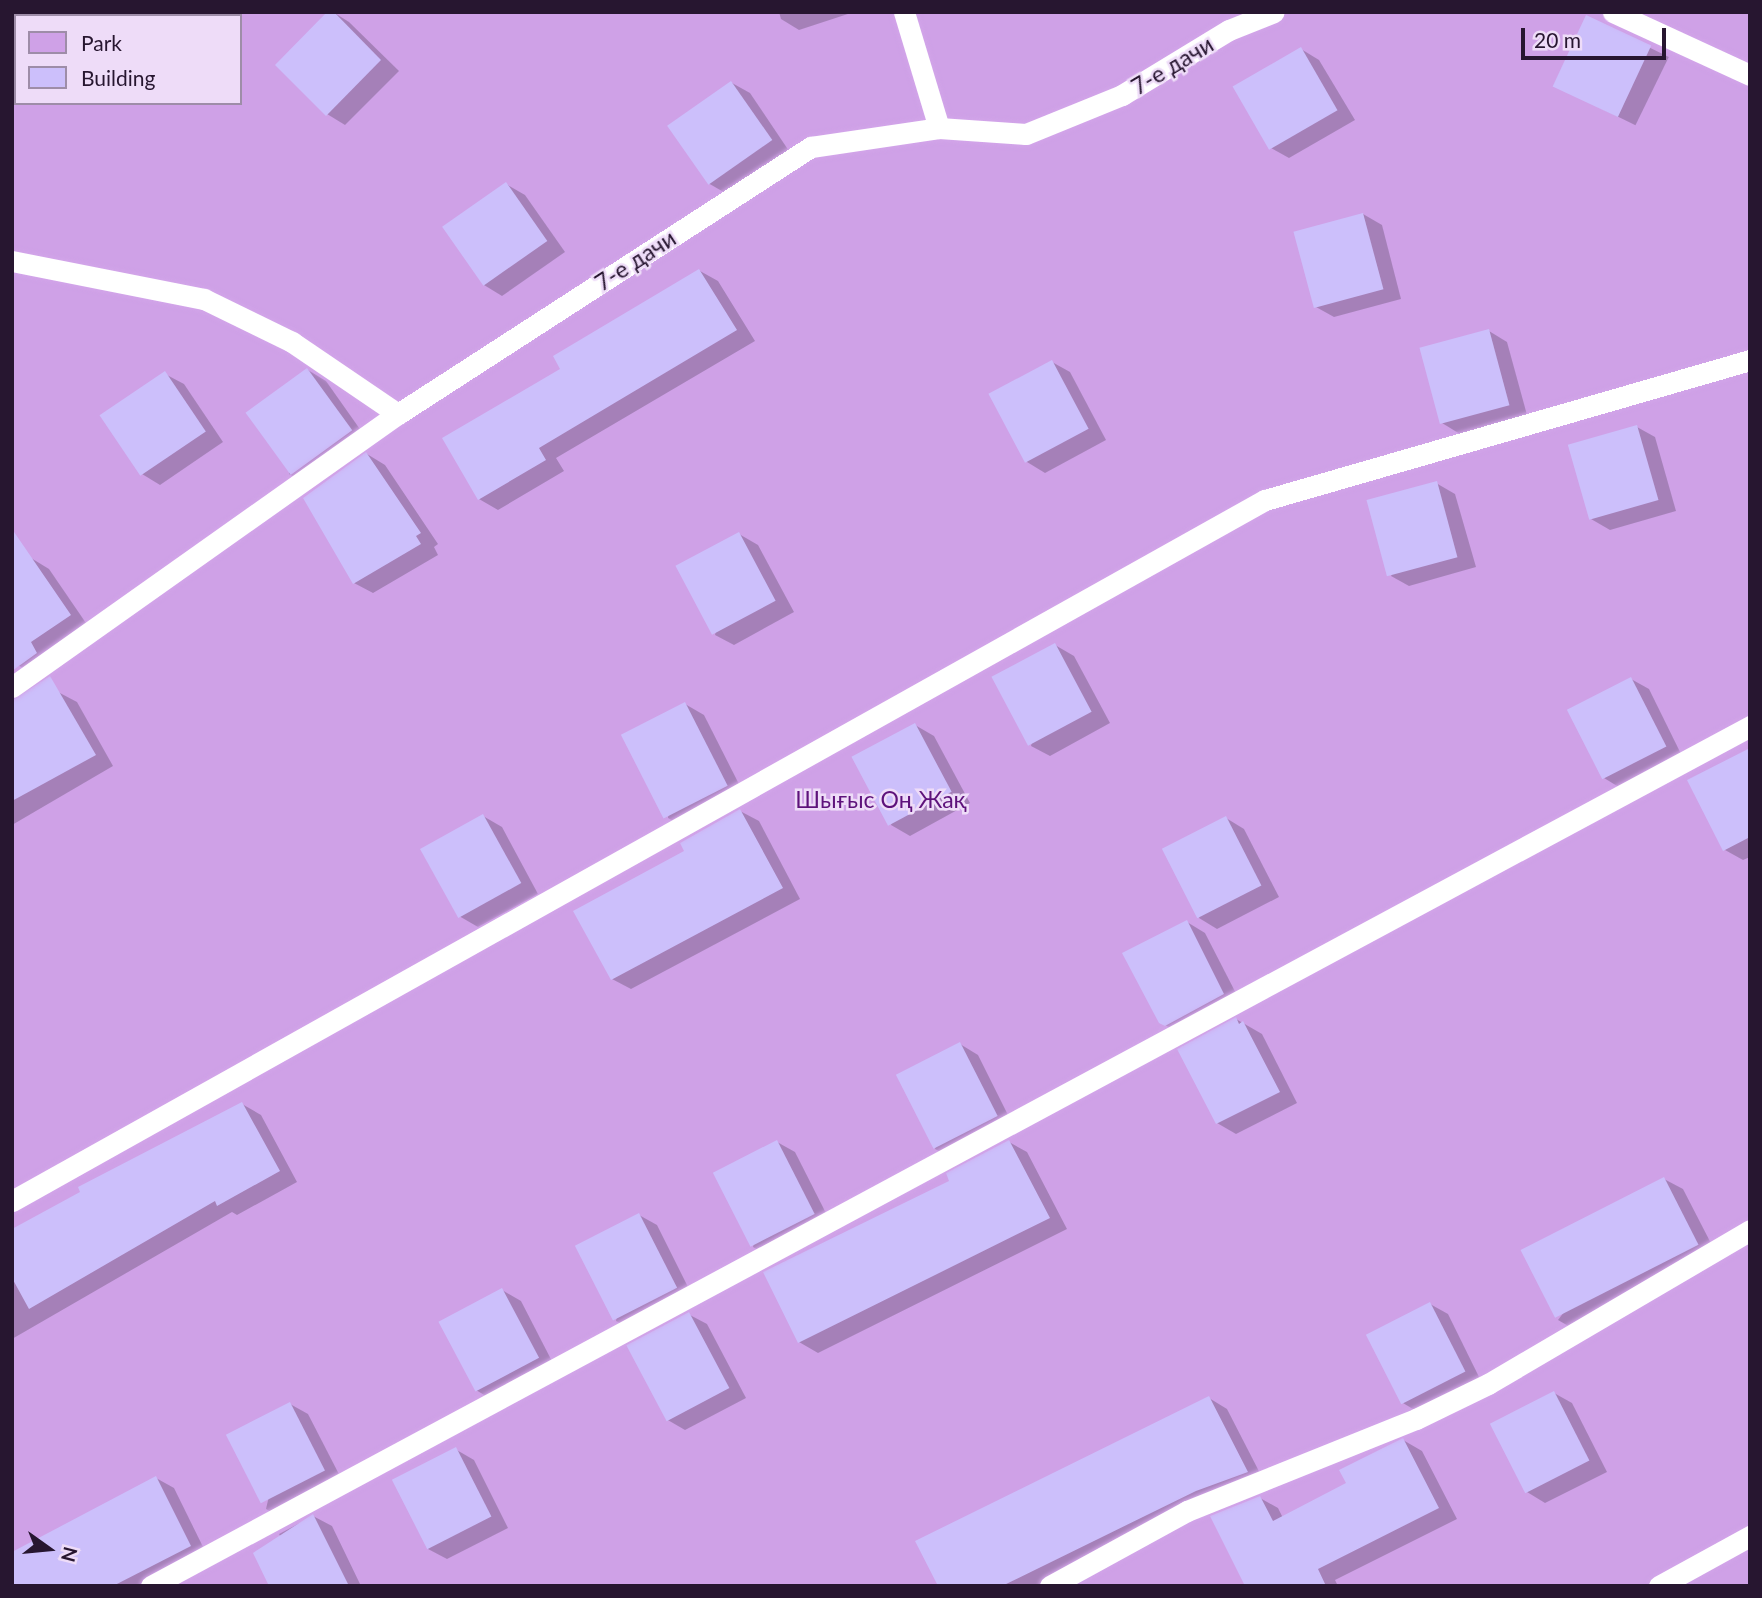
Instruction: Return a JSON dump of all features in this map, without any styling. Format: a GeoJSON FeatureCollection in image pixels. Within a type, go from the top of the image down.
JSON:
{"type":"FeatureCollection","features":[{"type":"Feature","properties":{"kind":"lane"},"geometry":{"type":"LineString","coordinates":[[904,12],[939,128]]}},
{"type":"Feature","properties":{"kind":"lane","name":"7-е дачи"},"geometry":{"type":"LineString","coordinates":[[12,687],[398,414],[811,148],[939,128],[1026,134],[1122,94],[1229,30],[1274,12]]}},
{"type":"Feature","properties":{"kind":"lane"},"geometry":{"type":"LineString","coordinates":[[1613,12],[1750,75]]}},
{"type":"Feature","properties":{"kind":"lane"},"geometry":{"type":"LineString","coordinates":[[12,261],[204,299],[292,342],[398,414]]}},
{"type":"Feature","properties":{"kind":"lane"},"geometry":{"type":"LineString","coordinates":[[12,1201],[1265,500],[1750,360]]}},
{"type":"Feature","properties":{"kind":"lane"},"geometry":{"type":"LineString","coordinates":[[151,1586],[1750,726]]}},
{"type":"Feature","properties":{"kind":"lane"},"geometry":{"type":"LineString","coordinates":[[1050,1586],[1186,1511],[1416,1419],[1488,1384],[1750,1230]]}},
{"type":"Feature","properties":{"kind":"lane"},"geometry":{"type":"LineString","coordinates":[[1659,1586],[1750,1536]]}},
{"type":"Feature","properties":{"kind":"green space","name":"Шығыс Оң Жақ"},"geometry":{"type":"Polygon","coordinates":[[[12,12],[1750,12],[1750,1586],[12,1586],[12,12]]]}},
{"type":"Feature","properties":{"kind":"building"},"geometry":{"type":"Polygon","coordinates":[[[327,12],[334,12],[381,60],[326,116],[275,65],[327,12]]]}},
{"type":"Feature","properties":{"kind":"building"},"geometry":{"type":"Polygon","coordinates":[[[1586,15],[1651,45],[1618,117],[1553,87],[1586,15]]]}},
{"type":"Feature","properties":{"kind":"building"},"geometry":{"type":"Polygon","coordinates":[[[1301,47],[1338,110],[1269,150],[1233,86],[1301,47]]]}},
{"type":"Feature","properties":{"kind":"building"},"geometry":{"type":"Polygon","coordinates":[[[731,81],[772,140],[708,185],[667,126],[731,81]]]}},
{"type":"Feature","properties":{"kind":"building"},"geometry":{"type":"Polygon","coordinates":[[[506,182],[547,241],[483,286],[442,227],[506,182]]]}},
{"type":"Feature","properties":{"kind":"building"},"geometry":{"type":"Polygon","coordinates":[[[1363,213],[1383,289],[1314,308],[1293,232],[1363,213]]]}},
{"type":"Feature","properties":{"kind":"building"},"geometry":{"type":"Polygon","coordinates":[[[699,269],[737,330],[539,448],[546,460],[478,500],[442,438],[560,369],[553,356],[699,269]]]}},
{"type":"Feature","properties":{"kind":"building"},"geometry":{"type":"Polygon","coordinates":[[[1489,329],[1509,405],[1440,424],[1419,348],[1489,329]]]}},
{"type":"Feature","properties":{"kind":"building"},"geometry":{"type":"Polygon","coordinates":[[[1052,360],[1089,429],[1025,463],[988,394],[1052,360]]]}},
{"type":"Feature","properties":{"kind":"building"},"geometry":{"type":"Polygon","coordinates":[[[307,368],[352,430],[291,475],[246,413],[307,368]]]}},
{"type":"Feature","properties":{"kind":"building"},"geometry":{"type":"Polygon","coordinates":[[[165,371],[206,432],[140,476],[100,415],[165,371]]]}},
{"type":"Feature","properties":{"kind":"building"},"geometry":{"type":"Polygon","coordinates":[[[1637,425],[1658,500],[1589,520],[1568,445],[1637,425]]]}},
{"type":"Feature","properties":{"kind":"building"},"geometry":{"type":"Polygon","coordinates":[[[366,452],[421,533],[416,536],[421,544],[353,584],[303,498],[366,452]]]}},
{"type":"Feature","properties":{"kind":"building"},"geometry":{"type":"Polygon","coordinates":[[[1437,481],[1457,557],[1387,576],[1366,500],[1437,481]]]}},
{"type":"Feature","properties":{"kind":"building"},"geometry":{"type":"Polygon","coordinates":[[[12,529],[71,615],[31,642],[37,653],[12,671],[12,529]]]}},
{"type":"Feature","properties":{"kind":"building"},"geometry":{"type":"Polygon","coordinates":[[[739,532],[776,601],[712,635],[675,566],[739,532]]]}},
{"type":"Feature","properties":{"kind":"building"},"geometry":{"type":"Polygon","coordinates":[[[1055,643],[1092,712],[1028,746],[991,677],[1055,643]]]}},
{"type":"Feature","properties":{"kind":"building"},"geometry":{"type":"Polygon","coordinates":[[[50,676],[96,755],[12,801],[12,700],[50,676]]]}},
{"type":"Feature","properties":{"kind":"building"},"geometry":{"type":"Polygon","coordinates":[[[1631,677],[1666,746],[1602,779],[1567,710],[1631,677]]]}},
{"type":"Feature","properties":{"kind":"building"},"geometry":{"type":"Polygon","coordinates":[[[685,702],[728,786],[664,818],[621,735],[685,702]]]}},
{"type":"Feature","properties":{"kind":"building"},"geometry":{"type":"Polygon","coordinates":[[[915,723],[952,792],[888,826],[851,757],[915,723]]]}},
{"type":"Feature","properties":{"kind":"building"},"geometry":{"type":"Polygon","coordinates":[[[1750,748],[1750,837],[1723,851],[1687,780],[1750,748]]]}},
{"type":"Feature","properties":{"kind":"building"},"geometry":{"type":"Polygon","coordinates":[[[740,809],[783,888],[611,980],[573,911],[684,851],[680,843],[740,809]]]}},
{"type":"Feature","properties":{"kind":"building"},"geometry":{"type":"Polygon","coordinates":[[[483,814],[521,883],[458,918],[420,849],[483,814]]]}},
{"type":"Feature","properties":{"kind":"building"},"geometry":{"type":"Polygon","coordinates":[[[1226,816],[1261,885],[1197,918],[1162,849],[1226,816]]]}},
{"type":"Feature","properties":{"kind":"building"},"geometry":{"type":"Polygon","coordinates":[[[1187,920],[1224,994],[1165,1026],[1159,1023],[1122,953],[1187,920]]]}},
{"type":"Feature","properties":{"kind":"building"},"geometry":{"type":"Polygon","coordinates":[[[1236,1017],[1239,1024],[1243,1021],[1280,1092],[1216,1124],[1177,1049],[1236,1017]]]}},
{"type":"Feature","properties":{"kind":"building"},"geometry":{"type":"Polygon","coordinates":[[[960,1042],[998,1116],[934,1149],[896,1075],[960,1042]]]}},
{"type":"Feature","properties":{"kind":"building"},"geometry":{"type":"Polygon","coordinates":[[[242,1102],[280,1171],[217,1206],[215,1201],[29,1309],[12,1278],[12,1229],[80,1192],[78,1187],[242,1102]]]}},
{"type":"Feature","properties":{"kind":"building"},"geometry":{"type":"Polygon","coordinates":[[[777,1140],[815,1214],[751,1247],[713,1173],[777,1140]]]}},
{"type":"Feature","properties":{"kind":"building"},"geometry":{"type":"Polygon","coordinates":[[[1009,1140],[1050,1218],[798,1343],[763,1272],[949,1181],[946,1173],[1009,1140]]]}},
{"type":"Feature","properties":{"kind":"building"},"geometry":{"type":"Polygon","coordinates":[[[1664,1177],[1699,1245],[1555,1318],[1521,1250],[1664,1177]]]}},
{"type":"Feature","properties":{"kind":"building"},"geometry":{"type":"Polygon","coordinates":[[[639,1213],[677,1288],[613,1321],[575,1246],[639,1213]]]}},
{"type":"Feature","properties":{"kind":"building"},"geometry":{"type":"Polygon","coordinates":[[[502,1288],[539,1358],[476,1392],[438,1322],[502,1288]]]}},
{"type":"Feature","properties":{"kind":"building"},"geometry":{"type":"Polygon","coordinates":[[[1430,1302],[1465,1371],[1401,1404],[1366,1335],[1430,1302]]]}},
{"type":"Feature","properties":{"kind":"building"},"geometry":{"type":"Polygon","coordinates":[[[689,1312],[729,1388],[667,1421],[626,1345],[689,1312]]]}},
{"type":"Feature","properties":{"kind":"building"},"geometry":{"type":"Polygon","coordinates":[[[1554,1391],[1589,1460],[1525,1493],[1490,1424],[1554,1391]]]}},
{"type":"Feature","properties":{"kind":"building"},"geometry":{"type":"Polygon","coordinates":[[[1209,1396],[1248,1472],[1196,1491],[1002,1586],[938,1586],[915,1541],[1209,1396]]]}},
{"type":"Feature","properties":{"kind":"building"},"geometry":{"type":"Polygon","coordinates":[[[290,1402],[325,1471],[261,1503],[226,1435],[290,1402]]]}},
{"type":"Feature","properties":{"kind":"building"},"geometry":{"type":"Polygon","coordinates":[[[1403,1438],[1439,1508],[1318,1569],[1326,1586],[1245,1586],[1210,1516],[1260,1496],[1273,1521],[1346,1483],[1339,1470],[1403,1438]]]}},
{"type":"Feature","properties":{"kind":"building"},"geometry":{"type":"Polygon","coordinates":[[[456,1447],[491,1516],[427,1549],[392,1480],[456,1447]]]}},
{"type":"Feature","properties":{"kind":"building"},"geometry":{"type":"Polygon","coordinates":[[[156,1476],[191,1546],[113,1586],[12,1586],[12,1552],[156,1476]]]}},
{"type":"Feature","properties":{"kind":"building"},"geometry":{"type":"Polygon","coordinates":[[[313,1514],[349,1586],[269,1586],[253,1553],[313,1514]]]}}]}
